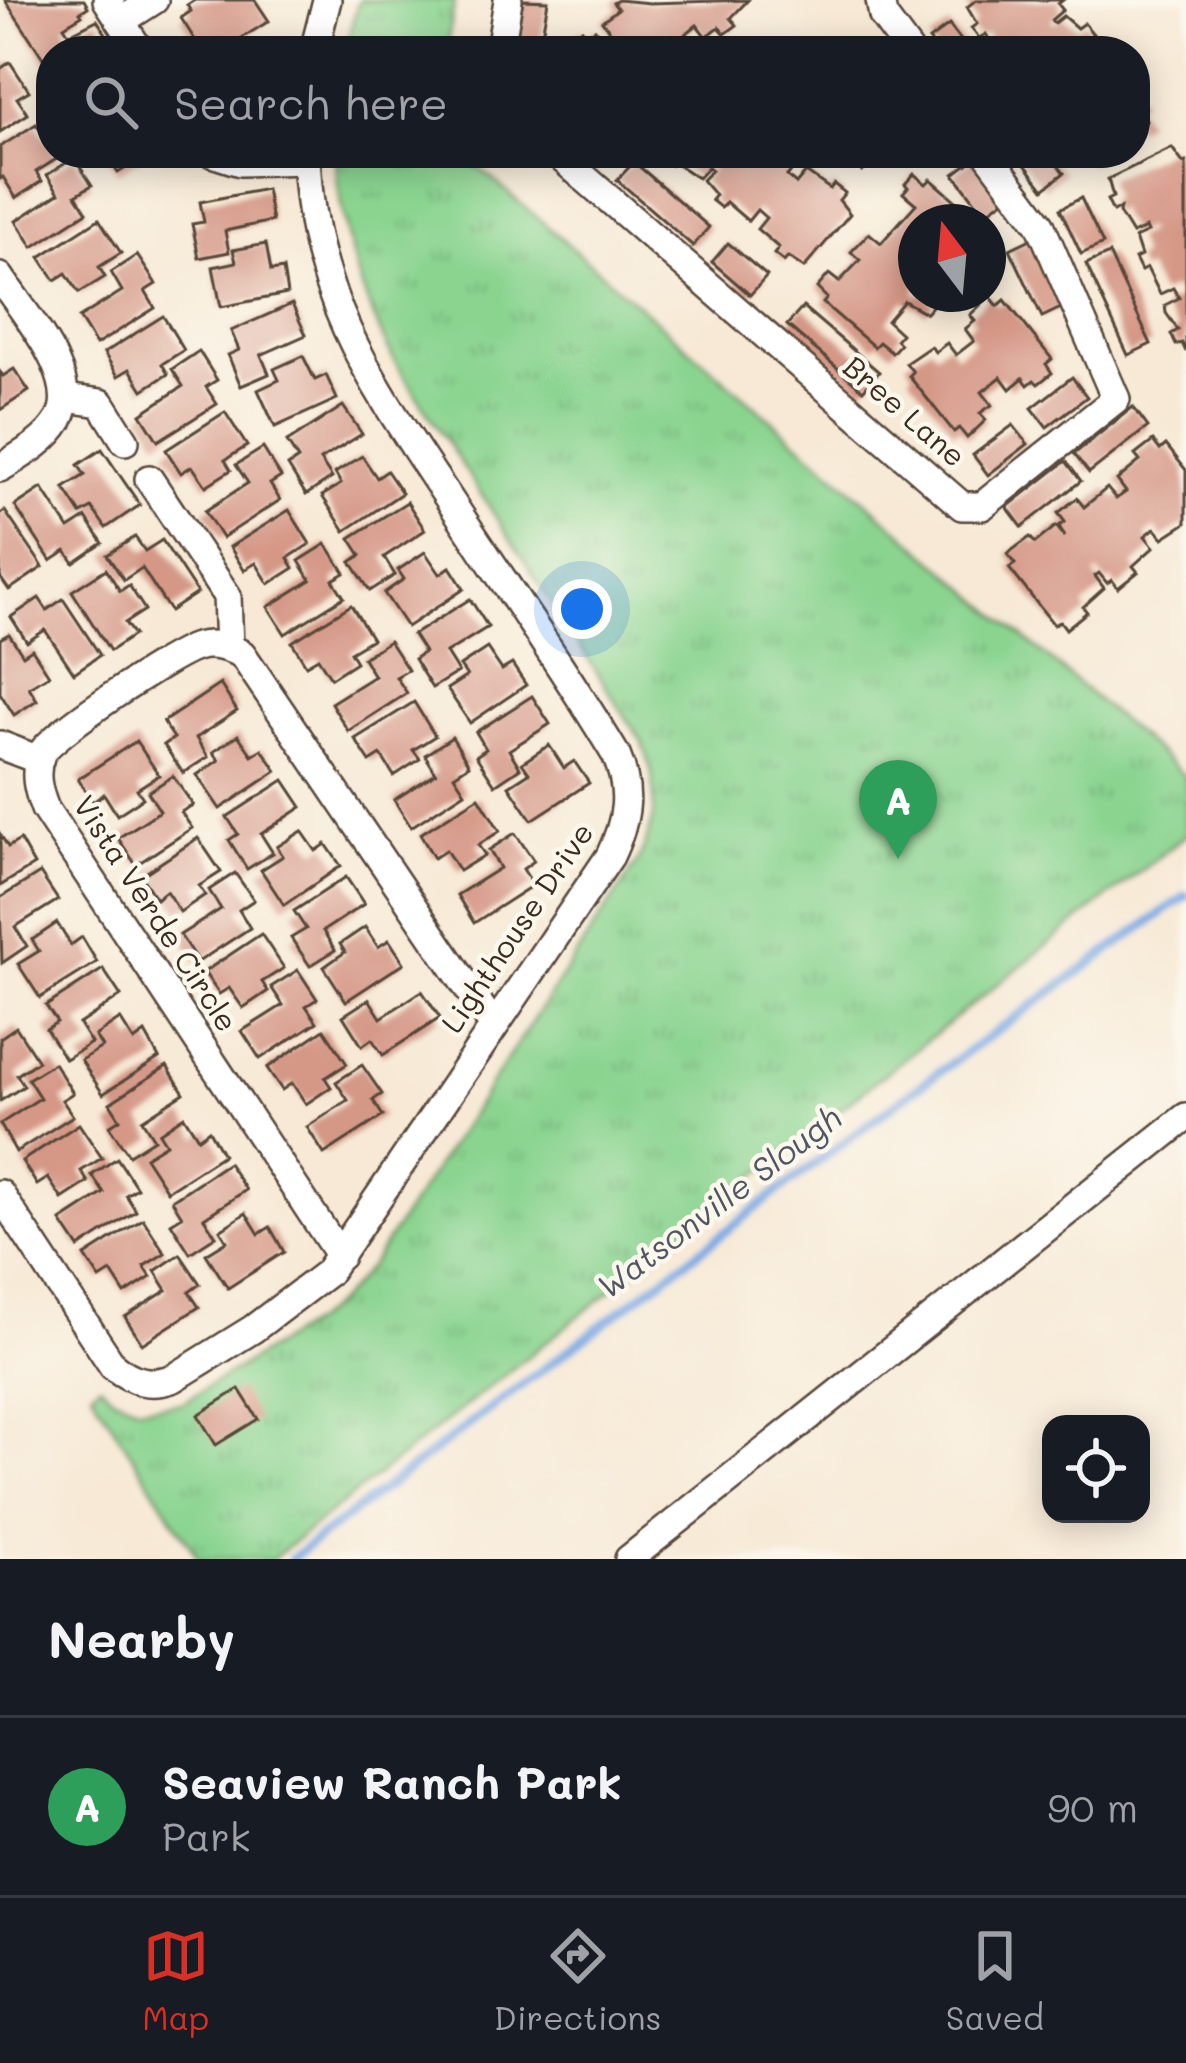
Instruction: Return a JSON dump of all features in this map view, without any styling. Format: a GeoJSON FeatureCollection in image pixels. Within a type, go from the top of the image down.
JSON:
{"type":"FeatureCollection","features":[{"type":"Feature","properties":{"kind":"street"},"geometry":{"type":"LineString","coordinates":[[114,11],[154,0]]}},
{"type":"Feature","properties":{"kind":"street"},"geometry":{"type":"LineString","coordinates":[[318,36],[327,0]]}},
{"type":"Feature","properties":{"kind":"street"},"geometry":{"type":"LineString","coordinates":[[502,36],[508,0]]}},
{"type":"Feature","properties":{"kind":"street"},"geometry":{"type":"LineString","coordinates":[[880,0],[883,16],[898,36]]}},
{"type":"Feature","properties":{"kind":"street","name":"Lighthouse Drive"},"geometry":{"type":"LineString","coordinates":[[0,1194],[112,1366],[137,1381],[173,1378],[314,1286],[340,1256],[610,856],[622,830],[627,787],[616,754],[357,356],[320,259],[307,168]]}},
{"type":"Feature","properties":{"kind":"street","name":"Bree Lane"},"geometry":{"type":"LineString","coordinates":[[573,168],[962,506],[982,506],[1116,399],[1040,224],[998,168]]}},
{"type":"Feature","properties":{"kind":"street"},"geometry":{"type":"LineString","coordinates":[[0,277],[56,364],[66,398],[49,434],[0,468]]}},
{"type":"Feature","properties":{"kind":"street"},"geometry":{"type":"LineString","coordinates":[[66,398],[101,403],[125,441]]}},
{"type":"Feature","properties":{"kind":"street"},"geometry":{"type":"LineString","coordinates":[[149,479],[226,596],[229,647]]}},
{"type":"Feature","properties":{"kind":"street"},"geometry":{"type":"LineString","coordinates":[[0,745],[39,760],[61,732],[176,656],[203,645],[229,647],[251,664],[493,1025]]}},
{"type":"Feature","properties":{"kind":"street","name":"Vista Verde Circle"},"geometry":{"type":"LineString","coordinates":[[39,760],[37,781],[45,808],[340,1256]]}},
{"type":"Feature","properties":{"kind":"street"},"geometry":{"type":"LineString","coordinates":[[628,1559],[1186,1117]]}},
{"type":"Feature","properties":{"kind":"green space"},"geometry":{"type":"Polygon","coordinates":[[[359,0],[455,0],[449,36],[348,36],[359,0]]]}},
{"type":"Feature","properties":{"kind":"green space"},"geometry":{"type":"Polygon","coordinates":[[[337,168],[479,168],[1186,777],[1186,835],[272,1559],[199,1559],[91,1391],[100,1384],[114,1397],[140,1407],[182,1403],[340,1300],[371,1265],[635,866],[654,805],[652,774],[642,742],[395,362],[362,286],[341,209],[337,168]]]}},
{"type":"Feature","properties":{"kind":"building"},"geometry":{"type":"Polygon","coordinates":[[[5,0],[84,0],[88,7],[82,15],[64,26],[69,34],[97,20],[107,36],[36,36],[36,47],[5,0]]]}},
{"type":"Feature","properties":{"kind":"building"},"geometry":{"type":"Polygon","coordinates":[[[195,0],[255,0],[269,21],[245,36],[192,36],[181,18],[191,11],[187,5],[195,0]]]}},
{"type":"Feature","properties":{"kind":"building"},"geometry":{"type":"Polygon","coordinates":[[[523,0],[548,1],[542,36],[517,36],[523,0]]]}},
{"type":"Feature","properties":{"kind":"building"},"geometry":{"type":"Polygon","coordinates":[[[748,0],[731,18],[737,25],[725,34],[719,27],[707,36],[697,25],[683,36],[609,36],[602,21],[618,9],[613,3],[748,0]]]}},
{"type":"Feature","properties":{"kind":"building"},"geometry":{"type":"Polygon","coordinates":[[[976,0],[1063,0],[1058,4],[1063,10],[1051,20],[1054,23],[1063,16],[1077,28],[1084,23],[1093,34],[977,36],[971,28],[977,24],[967,7],[976,0]]]}},
{"type":"Feature","properties":{"kind":"building"},"geometry":{"type":"Polygon","coordinates":[[[949,25],[957,36],[934,36],[949,25]]]}},
{"type":"Feature","properties":{"kind":"building"},"geometry":{"type":"Polygon","coordinates":[[[10,62],[29,91],[17,98],[28,114],[0,132],[0,69],[10,62]]]}},
{"type":"Feature","properties":{"kind":"building"},"geometry":{"type":"Polygon","coordinates":[[[36,124],[36,168],[42,168],[36,172],[42,181],[16,198],[0,179],[0,147],[36,124]]]}},
{"type":"Feature","properties":{"kind":"building"},"geometry":{"type":"Polygon","coordinates":[[[1172,148],[1186,162],[1186,352],[1182,343],[1176,345],[1171,334],[1178,330],[1166,313],[1165,305],[1179,298],[1173,288],[1160,294],[1147,268],[1141,271],[1135,259],[1141,256],[1135,238],[1148,232],[1146,228],[1132,234],[1120,208],[1113,212],[1107,200],[1113,197],[1108,179],[1131,168],[1150,168],[1150,159],[1172,148]]]}},
{"type":"Feature","properties":{"kind":"building"},"geometry":{"type":"Polygon","coordinates":[[[58,168],[81,168],[92,185],[76,195],[87,212],[33,247],[16,221],[59,193],[47,175],[58,168]]]}},
{"type":"Feature","properties":{"kind":"building"},"geometry":{"type":"Polygon","coordinates":[[[628,168],[641,168],[709,227],[693,246],[617,180],[628,168]]]}},
{"type":"Feature","properties":{"kind":"building"},"geometry":{"type":"Polygon","coordinates":[[[683,168],[707,168],[698,178],[683,168]]]}},
{"type":"Feature","properties":{"kind":"building"},"geometry":{"type":"Polygon","coordinates":[[[794,168],[787,176],[796,184],[806,172],[845,193],[839,200],[850,214],[804,268],[788,257],[784,262],[774,254],[779,248],[757,229],[766,218],[757,210],[748,221],[726,202],[721,208],[711,200],[715,195],[702,180],[712,170],[794,168]]]}},
{"type":"Feature","properties":{"kind":"building"},"geometry":{"type":"Polygon","coordinates":[[[962,168],[981,168],[1005,199],[998,204],[977,204],[954,174],[962,168]]]}},
{"type":"Feature","properties":{"kind":"building"},"geometry":{"type":"Polygon","coordinates":[[[1028,168],[1060,168],[1064,173],[1044,189],[1028,168]]]}},
{"type":"Feature","properties":{"kind":"building"},"geometry":{"type":"Polygon","coordinates":[[[914,174],[926,184],[931,179],[959,204],[916,204],[903,193],[914,174]]]}},
{"type":"Feature","properties":{"kind":"building"},"geometry":{"type":"Polygon","coordinates":[[[266,189],[272,221],[225,231],[229,252],[199,258],[192,224],[204,222],[200,202],[266,189]]]}},
{"type":"Feature","properties":{"kind":"building"},"geometry":{"type":"Polygon","coordinates":[[[1081,198],[1103,244],[1081,254],[1060,209],[1081,198]]]}},
{"type":"Feature","properties":{"kind":"building"},"geometry":{"type":"Polygon","coordinates":[[[99,219],[121,253],[99,267],[105,277],[79,293],[66,273],[55,280],[40,257],[99,219]]]}},
{"type":"Feature","properties":{"kind":"building"},"geometry":{"type":"Polygon","coordinates":[[[898,224],[898,308],[887,321],[901,334],[892,353],[879,342],[874,347],[823,303],[827,298],[817,288],[829,274],[839,282],[860,260],[851,252],[869,233],[881,243],[898,224]]]}},
{"type":"Feature","properties":{"kind":"building"},"geometry":{"type":"Polygon","coordinates":[[[1033,238],[1065,306],[1042,317],[1010,249],[1033,238]]]}},
{"type":"Feature","properties":{"kind":"building"},"geometry":{"type":"Polygon","coordinates":[[[728,243],[767,276],[750,295],[712,262],[728,243]]]}},
{"type":"Feature","properties":{"kind":"building"},"geometry":{"type":"Polygon","coordinates":[[[266,244],[271,271],[283,269],[287,294],[221,307],[213,267],[236,262],[233,250],[266,244]]]}},
{"type":"Feature","properties":{"kind":"building"},"geometry":{"type":"Polygon","coordinates":[[[1109,254],[1151,344],[1128,355],[1086,264],[1109,254]]]}},
{"type":"Feature","properties":{"kind":"building"},"geometry":{"type":"Polygon","coordinates":[[[137,255],[156,284],[145,291],[155,308],[96,345],[79,318],[122,291],[111,272],[137,255]]]}},
{"type":"Feature","properties":{"kind":"building"},"geometry":{"type":"Polygon","coordinates":[[[1006,301],[1052,359],[1046,364],[1052,373],[1038,384],[1034,380],[1028,385],[1023,378],[1010,389],[1001,377],[982,392],[992,405],[980,413],[986,420],[967,438],[959,428],[954,432],[909,376],[913,372],[906,363],[931,346],[935,352],[947,343],[956,355],[974,341],[965,329],[975,321],[970,315],[1006,312],[1006,301]]]}},
{"type":"Feature","properties":{"kind":"building"},"geometry":{"type":"Polygon","coordinates":[[[292,304],[306,335],[261,355],[269,374],[241,386],[228,355],[239,350],[231,331],[292,304]]]}},
{"type":"Feature","properties":{"kind":"building"},"geometry":{"type":"Polygon","coordinates":[[[803,307],[879,372],[863,390],[787,325],[803,307]]]}},
{"type":"Feature","properties":{"kind":"building"},"geometry":{"type":"Polygon","coordinates":[[[163,316],[184,350],[162,364],[168,374],[143,390],[130,369],[118,376],[104,353],[163,316]]]}},
{"type":"Feature","properties":{"kind":"building"},"geometry":{"type":"Polygon","coordinates":[[[199,351],[217,380],[206,387],[217,404],[158,441],[141,414],[183,386],[172,369],[199,351]]]}},
{"type":"Feature","properties":{"kind":"building"},"geometry":{"type":"Polygon","coordinates":[[[303,356],[315,380],[326,375],[337,399],[275,427],[258,390],[279,380],[274,369],[303,356]]]}},
{"type":"Feature","properties":{"kind":"building"},"geometry":{"type":"Polygon","coordinates":[[[14,369],[29,391],[0,410],[0,372],[3,376],[14,369]]]}},
{"type":"Feature","properties":{"kind":"building"},"geometry":{"type":"Polygon","coordinates":[[[1072,377],[1087,397],[1047,427],[1032,408],[1072,377]]]}},
{"type":"Feature","properties":{"kind":"building"},"geometry":{"type":"Polygon","coordinates":[[[343,406],[362,434],[320,460],[332,478],[306,495],[288,466],[298,459],[287,442],[343,406]]]}},
{"type":"Feature","properties":{"kind":"building"},"geometry":{"type":"Polygon","coordinates":[[[1133,407],[1148,427],[1089,473],[1074,454],[1133,407]]]}},
{"type":"Feature","properties":{"kind":"building"},"geometry":{"type":"Polygon","coordinates":[[[225,412],[247,446],[225,460],[231,470],[206,486],[192,466],[181,473],[166,450],[225,412]]]}},
{"type":"Feature","properties":{"kind":"building"},"geometry":{"type":"Polygon","coordinates":[[[1013,425],[1028,444],[988,475],[973,455],[1013,425]]]}},
{"type":"Feature","properties":{"kind":"building"},"geometry":{"type":"Polygon","coordinates":[[[1153,441],[1160,450],[1166,445],[1186,470],[1186,523],[1163,538],[1155,528],[1145,536],[1154,547],[1133,566],[1138,572],[1118,588],[1099,573],[1095,576],[1104,588],[1083,607],[1087,612],[1066,629],[1060,621],[1054,625],[1009,568],[1015,564],[1007,554],[1030,537],[1035,543],[1056,526],[1065,537],[1059,526],[1065,522],[1058,513],[1077,498],[1084,507],[1107,488],[1116,499],[1126,492],[1117,480],[1140,461],[1135,455],[1153,441]]]}},
{"type":"Feature","properties":{"kind":"building"},"geometry":{"type":"Polygon","coordinates":[[[263,448],[281,477],[270,484],[280,500],[222,538],[205,511],[248,483],[236,465],[263,448]]]}},
{"type":"Feature","properties":{"kind":"building"},"geometry":{"type":"Polygon","coordinates":[[[102,449],[140,505],[106,528],[92,508],[81,514],[64,488],[85,475],[78,465],[102,449]]]}},
{"type":"Feature","properties":{"kind":"building"},"geometry":{"type":"Polygon","coordinates":[[[362,456],[377,478],[387,471],[402,493],[345,531],[322,496],[341,484],[335,473],[362,456]]]}},
{"type":"Feature","properties":{"kind":"building"},"geometry":{"type":"Polygon","coordinates":[[[1066,461],[1081,481],[1022,527],[1007,507],[1066,461]]]}},
{"type":"Feature","properties":{"kind":"building"},"geometry":{"type":"Polygon","coordinates":[[[42,488],[69,529],[86,518],[103,543],[74,563],[66,551],[51,561],[15,506],[42,488]]]}},
{"type":"Feature","properties":{"kind":"building"},"geometry":{"type":"Polygon","coordinates":[[[407,502],[425,530],[384,557],[395,575],[370,591],[351,562],[361,555],[350,538],[407,502]]]}},
{"type":"Feature","properties":{"kind":"building"},"geometry":{"type":"Polygon","coordinates":[[[289,510],[310,544],[288,558],[294,568],[269,584],[256,563],[244,570],[230,547],[289,510]]]}},
{"type":"Feature","properties":{"kind":"building"},"geometry":{"type":"Polygon","coordinates":[[[5,511],[43,567],[9,590],[0,577],[0,514],[5,511]]]}},
{"type":"Feature","properties":{"kind":"building"},"geometry":{"type":"Polygon","coordinates":[[[135,537],[145,551],[162,540],[197,593],[170,611],[142,568],[124,580],[107,555],[135,537]]]}},
{"type":"Feature","properties":{"kind":"building"},"geometry":{"type":"Polygon","coordinates":[[[326,544],[345,573],[333,580],[344,597],[285,634],[268,607],[311,580],[299,561],[326,544]]]}},
{"type":"Feature","properties":{"kind":"building"},"geometry":{"type":"Polygon","coordinates":[[[425,552],[440,574],[450,567],[464,589],[407,627],[384,593],[404,579],[398,570],[425,552]]]}},
{"type":"Feature","properties":{"kind":"building"},"geometry":{"type":"Polygon","coordinates":[[[106,569],[120,591],[129,585],[145,610],[125,623],[134,635],[110,651],[72,591],[106,569]]]}},
{"type":"Feature","properties":{"kind":"building"},"geometry":{"type":"Polygon","coordinates":[[[39,598],[47,610],[63,599],[100,655],[74,673],[45,630],[27,642],[11,617],[39,598]]]}},
{"type":"Feature","properties":{"kind":"building"},"geometry":{"type":"Polygon","coordinates":[[[470,599],[488,627],[446,653],[458,672],[432,688],[414,659],[424,652],[413,635],[470,599]]]}},
{"type":"Feature","properties":{"kind":"building"},"geometry":{"type":"Polygon","coordinates":[[[351,605],[372,639],[350,652],[356,662],[331,678],[318,658],[306,665],[292,642],[351,605]]]}},
{"type":"Feature","properties":{"kind":"building"},"geometry":{"type":"Polygon","coordinates":[[[9,634],[23,655],[32,649],[49,675],[29,687],[37,700],[14,715],[0,693],[0,639],[9,634]]]}},
{"type":"Feature","properties":{"kind":"building"},"geometry":{"type":"Polygon","coordinates":[[[389,641],[408,670],[396,677],[407,693],[348,731],[331,703],[374,676],[363,658],[389,641]]]}},
{"type":"Feature","properties":{"kind":"building"},"geometry":{"type":"Polygon","coordinates":[[[487,648],[502,670],[512,664],[526,685],[470,723],[447,689],[467,676],[460,666],[487,648]]]}},
{"type":"Feature","properties":{"kind":"building"},"geometry":{"type":"Polygon","coordinates":[[[220,684],[237,711],[196,738],[208,757],[183,773],[164,745],[174,738],[163,722],[220,684]]]}},
{"type":"Feature","properties":{"kind":"building"},"geometry":{"type":"Polygon","coordinates":[[[532,696],[550,724],[509,750],[520,768],[495,785],[476,756],[486,749],[476,732],[532,696]]]}},
{"type":"Feature","properties":{"kind":"building"},"geometry":{"type":"Polygon","coordinates":[[[414,702],[435,736],[413,750],[420,759],[394,776],[381,755],[370,762],[355,739],[414,702]]]}},
{"type":"Feature","properties":{"kind":"building"},"geometry":{"type":"Polygon","coordinates":[[[238,735],[252,755],[262,749],[277,771],[220,809],[197,775],[219,760],[213,752],[238,735]]]}},
{"type":"Feature","properties":{"kind":"building"},"geometry":{"type":"Polygon","coordinates":[[[452,737],[469,765],[454,775],[465,792],[411,827],[394,800],[436,773],[425,755],[452,737]]]}},
{"type":"Feature","properties":{"kind":"building"},"geometry":{"type":"Polygon","coordinates":[[[136,741],[159,775],[137,789],[143,798],[117,815],[104,794],[93,802],[78,779],[136,741]]]}},
{"type":"Feature","properties":{"kind":"building"},"geometry":{"type":"Polygon","coordinates":[[[549,745],[564,768],[574,761],[589,783],[532,820],[509,786],[529,773],[522,763],[549,745]]]}},
{"type":"Feature","properties":{"kind":"building"},"geometry":{"type":"Polygon","coordinates":[[[173,776],[193,805],[181,812],[192,828],[136,865],[118,838],[160,811],[148,792],[173,776]]]}},
{"type":"Feature","properties":{"kind":"building"},"geometry":{"type":"Polygon","coordinates":[[[284,780],[302,807],[261,834],[273,853],[247,869],[229,840],[238,834],[227,817],[284,780]]]}},
{"type":"Feature","properties":{"kind":"building"},"geometry":{"type":"Polygon","coordinates":[[[479,797],[500,831],[478,845],[485,855],[459,871],[446,850],[434,858],[420,834],[479,797]]]}},
{"type":"Feature","properties":{"kind":"building"},"geometry":{"type":"Polygon","coordinates":[[[302,831],[316,851],[326,844],[341,866],[284,905],[261,870],[283,856],[277,847],[302,831]]]}},
{"type":"Feature","properties":{"kind":"building"},"geometry":{"type":"Polygon","coordinates":[[[515,833],[534,861],[523,869],[533,885],[474,923],[457,895],[500,868],[489,850],[515,833]]]}},
{"type":"Feature","properties":{"kind":"building"},"geometry":{"type":"Polygon","coordinates":[[[0,834],[8,847],[20,840],[34,865],[0,886],[0,834]]]}},
{"type":"Feature","properties":{"kind":"building"},"geometry":{"type":"Polygon","coordinates":[[[198,838],[221,872],[199,886],[205,895],[180,912],[166,891],[156,899],[141,876],[198,838]]]}},
{"type":"Feature","properties":{"kind":"building"},"geometry":{"type":"Polygon","coordinates":[[[40,873],[58,900],[15,927],[27,946],[2,963],[0,898],[40,873]]]}},
{"type":"Feature","properties":{"kind":"building"},"geometry":{"type":"Polygon","coordinates":[[[235,873],[254,900],[239,910],[250,928],[198,962],[180,935],[221,909],[209,890],[235,873]]]}},
{"type":"Feature","properties":{"kind":"building"},"geometry":{"type":"Polygon","coordinates":[[[346,877],[364,904],[323,931],[335,950],[310,966],[291,938],[306,929],[294,911],[346,877]]]}},
{"type":"Feature","properties":{"kind":"building"},"geometry":{"type":"Polygon","coordinates":[[[57,923],[71,945],[82,937],[97,962],[40,998],[18,964],[39,951],[32,940],[57,923]]]}},
{"type":"Feature","properties":{"kind":"building"},"geometry":{"type":"Polygon","coordinates":[[[365,927],[378,947],[389,940],[404,963],[346,1001],[324,967],[345,952],[340,944],[365,927]]]}},
{"type":"Feature","properties":{"kind":"building"},"geometry":{"type":"Polygon","coordinates":[[[261,934],[284,968],[262,982],[268,991],[243,1008],[229,988],[219,994],[204,972],[261,934]]]}},
{"type":"Feature","properties":{"kind":"building"},"geometry":{"type":"Polygon","coordinates":[[[103,969],[121,996],[79,1024],[91,1043],[65,1059],[46,1029],[57,1022],[46,1006],[103,969]]]}},
{"type":"Feature","properties":{"kind":"building"},"geometry":{"type":"Polygon","coordinates":[[[298,970],[317,999],[306,1006],[317,1022],[260,1059],[242,1031],[283,1005],[271,987],[298,970]]]}},
{"type":"Feature","properties":{"kind":"building"},"geometry":{"type":"Polygon","coordinates":[[[422,991],[440,1018],[383,1055],[372,1039],[362,1046],[343,1016],[369,999],[381,1018],[422,991]]]}},
{"type":"Feature","properties":{"kind":"building"},"geometry":{"type":"Polygon","coordinates":[[[120,1019],[134,1041],[145,1033],[159,1058],[103,1094],[81,1060],[102,1047],[95,1036],[120,1019]]]}},
{"type":"Feature","properties":{"kind":"building"},"geometry":{"type":"Polygon","coordinates":[[[16,1027],[38,1061],[17,1075],[24,1086],[0,1101],[0,1038],[16,1027]]]}},
{"type":"Feature","properties":{"kind":"building"},"geometry":{"type":"Polygon","coordinates":[[[324,1029],[347,1064],[325,1078],[331,1087],[306,1104],[292,1083],[282,1090],[267,1068],[324,1029]]]}},
{"type":"Feature","properties":{"kind":"building"},"geometry":{"type":"Polygon","coordinates":[[[54,1063],[73,1093],[62,1100],[73,1116],[16,1152],[0,1124],[40,1098],[28,1079],[54,1063]]]}},
{"type":"Feature","properties":{"kind":"building"},"geometry":{"type":"Polygon","coordinates":[[[362,1065],[382,1094],[373,1100],[383,1116],[324,1154],[307,1127],[348,1100],[336,1082],[362,1065]]]}},
{"type":"Feature","properties":{"kind":"building"},"geometry":{"type":"Polygon","coordinates":[[[167,1066],[184,1093],[142,1120],[154,1139],[129,1155],[109,1126],[120,1119],[110,1103],[167,1066]]]}},
{"type":"Feature","properties":{"kind":"building"},"geometry":{"type":"Polygon","coordinates":[[[184,1116],[198,1138],[209,1130],[223,1155],[167,1191],[145,1157],[166,1144],[159,1133],[184,1116]]]}},
{"type":"Feature","properties":{"kind":"building"},"geometry":{"type":"Polygon","coordinates":[[[79,1124],[102,1158],[81,1171],[88,1182],[62,1199],[48,1178],[37,1185],[22,1161],[79,1124]]]}},
{"type":"Feature","properties":{"kind":"building"},"geometry":{"type":"Polygon","coordinates":[[[117,1158],[137,1188],[126,1195],[136,1211],[79,1248],[61,1221],[104,1193],[92,1175],[117,1158]]]}},
{"type":"Feature","properties":{"kind":"building"},"geometry":{"type":"Polygon","coordinates":[[[228,1163],[246,1190],[204,1218],[216,1236],[190,1253],[171,1223],[182,1216],[172,1200],[228,1163]]]}},
{"type":"Feature","properties":{"kind":"building"},"geometry":{"type":"Polygon","coordinates":[[[246,1213],[259,1234],[270,1227],[284,1252],[228,1288],[206,1254],[227,1241],[220,1230],[246,1213]]]}},
{"type":"Feature","properties":{"kind":"building"},"geometry":{"type":"Polygon","coordinates":[[[143,1219],[165,1253],[144,1266],[151,1277],[125,1294],[111,1272],[100,1279],[85,1256],[143,1219]]]}},
{"type":"Feature","properties":{"kind":"building"},"geometry":{"type":"Polygon","coordinates":[[[180,1254],[200,1284],[189,1292],[199,1307],[142,1344],[125,1317],[167,1290],[155,1271],[180,1254]]]}},
{"type":"Feature","properties":{"kind":"building"},"geometry":{"type":"Polygon","coordinates":[[[239,1389],[258,1419],[216,1445],[198,1415],[239,1389]]]}},
{"type":"Feature","properties":{"kind":"waterway","name":"Watsonville Slough"},"geometry":{"type":"LineString","coordinates":[[291,1559],[904,1097],[1186,896]]}},
{"type":"Feature","properties":{"kind":"place","name":"Seaview Ranch Park"},"geometry":{"type":"Point","coordinates":[898,859]}}]}
